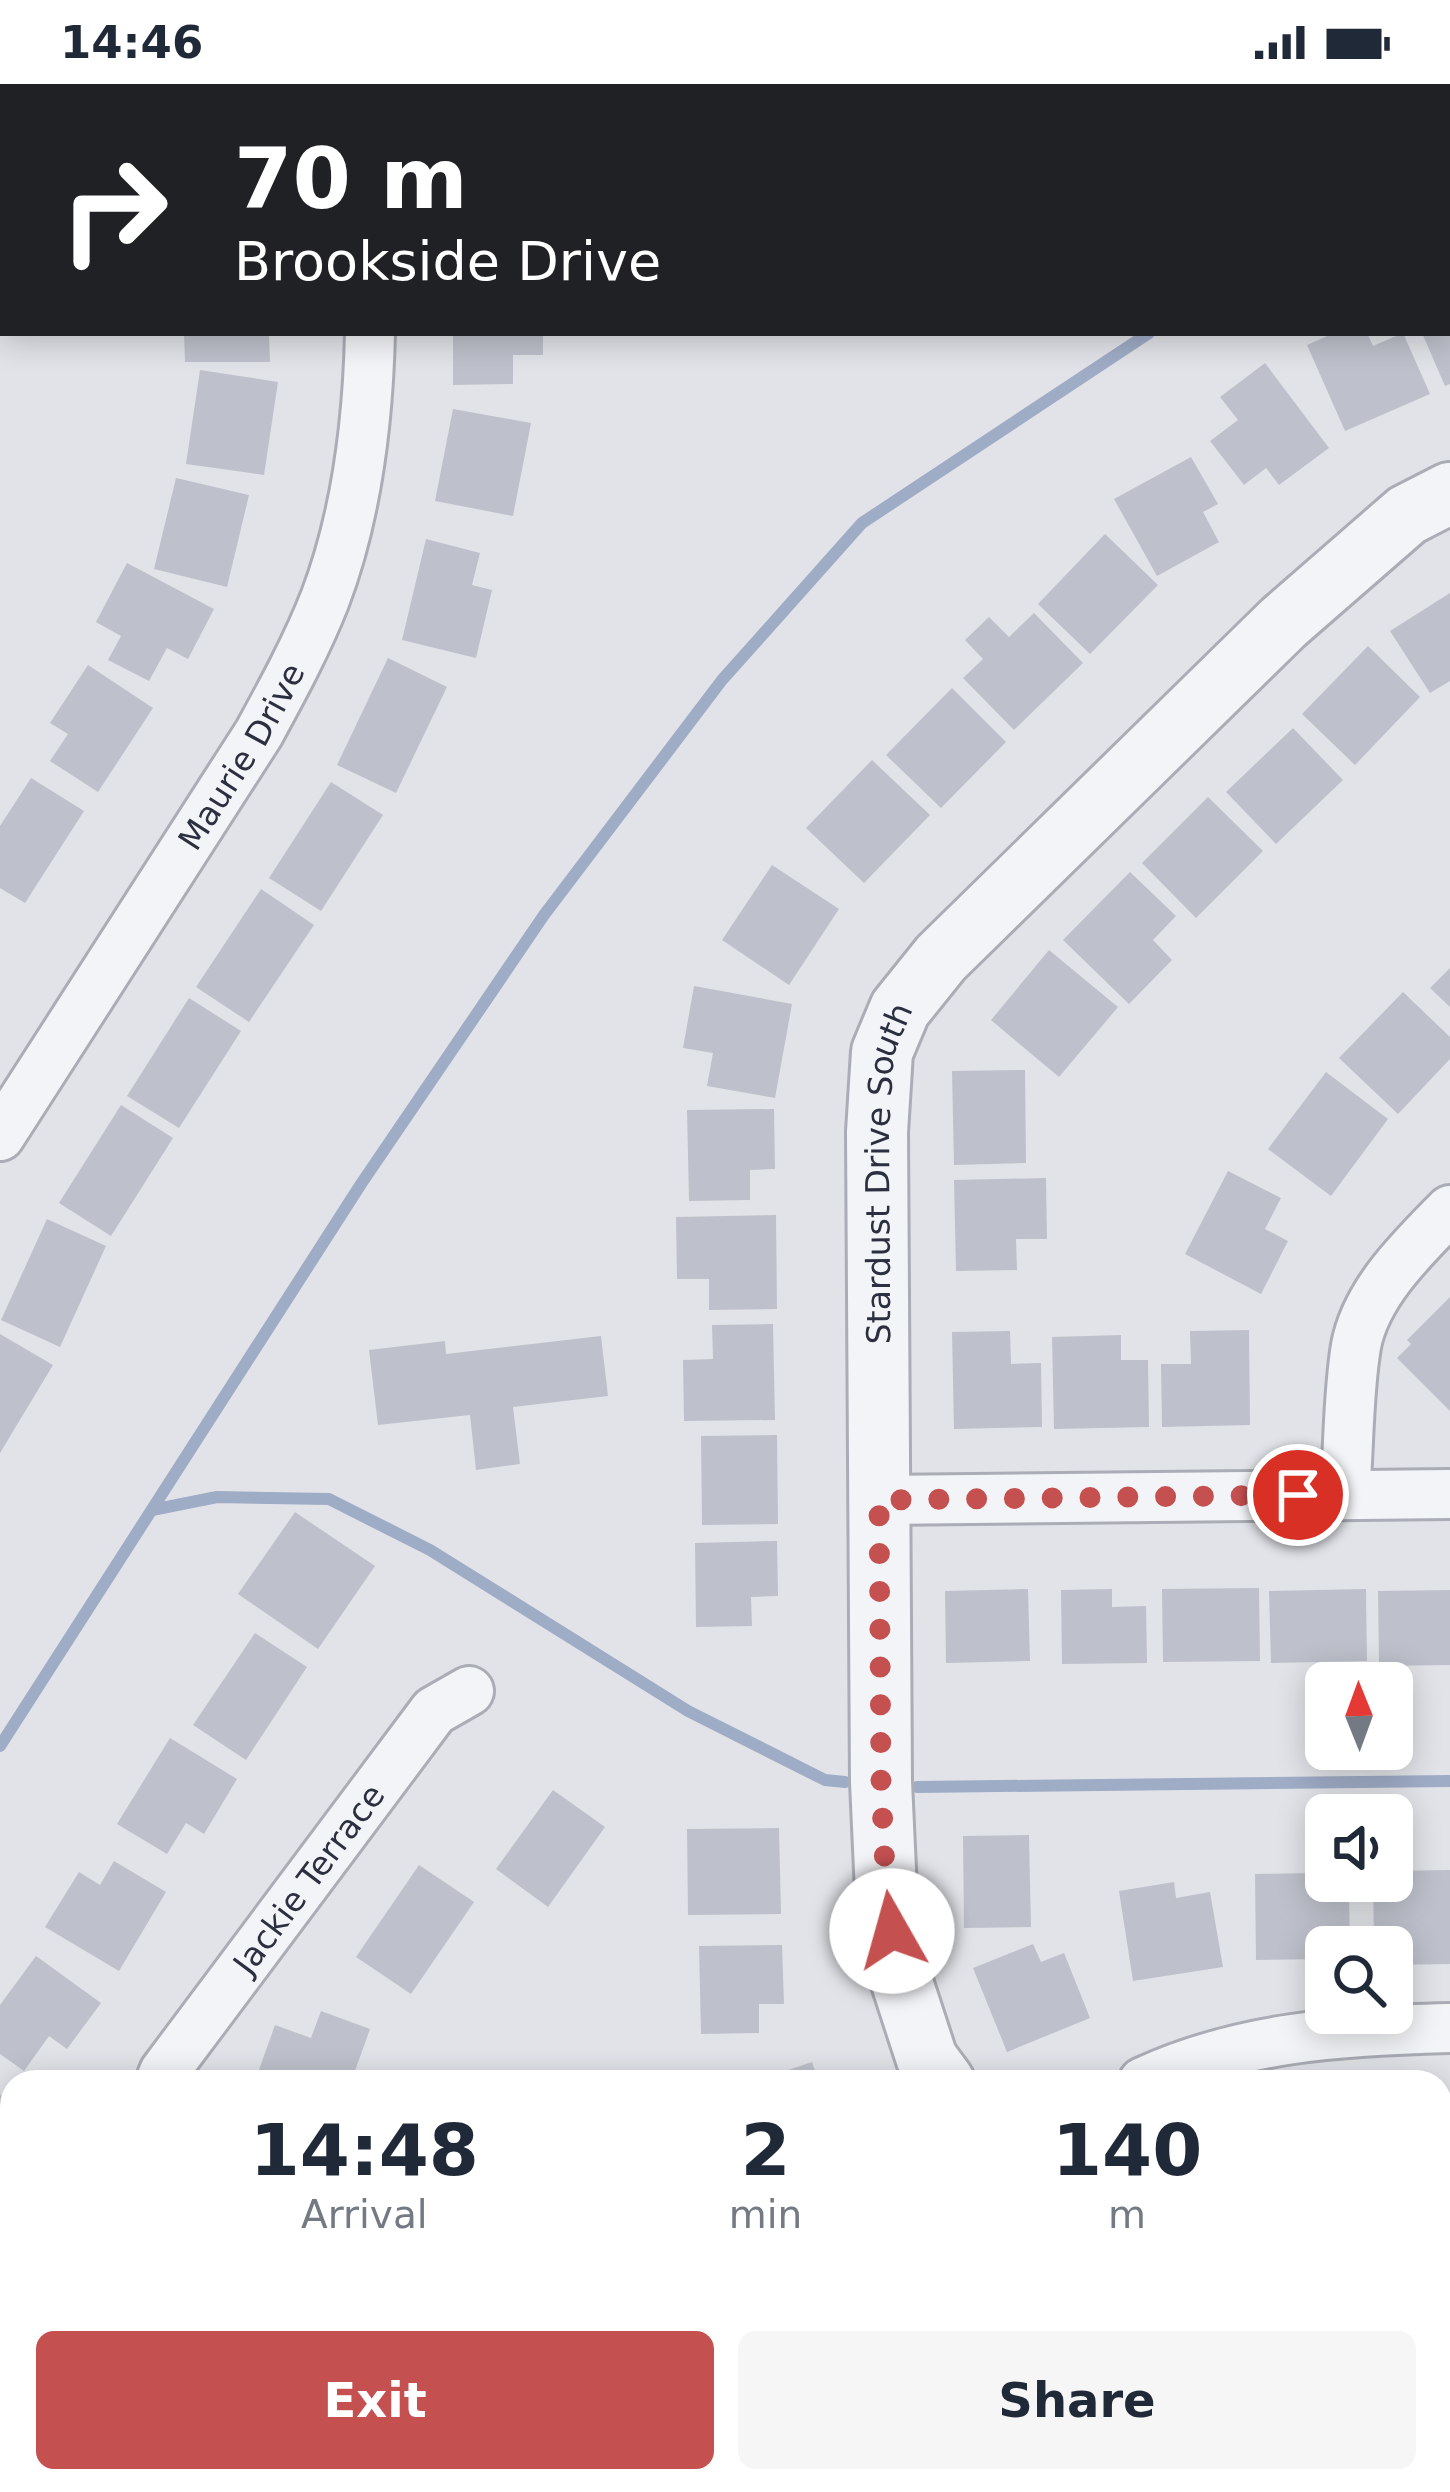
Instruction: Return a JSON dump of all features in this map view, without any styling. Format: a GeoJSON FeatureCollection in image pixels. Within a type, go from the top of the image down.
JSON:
{"type":"FeatureCollection","features":[{"type":"Feature","properties":{"kind":"street","name":"Maurie Drive"},"geometry":{"type":"LineString","coordinates":[[0,1136],[260,733],[294,670],[326,597],[361,459],[370,336]]}},
{"type":"Feature","properties":{"kind":"street","name":"Stardust Drive South"},"geometry":{"type":"LineString","coordinates":[[935,2070],[927,2059],[898,1970],[886,1892],[881,1782],[877,1132],[882,1052],[900,1009],[941,958],[1283,623],[1407,515],[1450,493]]}},
{"type":"Feature","properties":{"kind":"street"},"geometry":{"type":"LineString","coordinates":[[1345,1494],[1357,1342],[1376,1295],[1406,1254],[1450,1210]]}},
{"type":"Feature","properties":{"kind":"street"},"geometry":{"type":"LineString","coordinates":[[879,1500],[1450,1494]]}},
{"type":"Feature","properties":{"kind":"street","name":"Jackie Terrace"},"geometry":{"type":"LineString","coordinates":[[165,2070],[434,1711],[469,1691]]}},
{"type":"Feature","properties":{"kind":"street"},"geometry":{"type":"LineString","coordinates":[[1172,2070],[1205,2056],[1276,2039],[1450,2028]]}},
{"type":"Feature","properties":{"kind":"building"},"geometry":{"type":"Polygon","coordinates":[[[184,336],[269,336],[270,362],[185,362],[184,336]]]}},
{"type":"Feature","properties":{"kind":"building"},"geometry":{"type":"Polygon","coordinates":[[[453,336],[543,336],[543,355],[513,355],[513,384],[453,385],[453,336]]]}},
{"type":"Feature","properties":{"kind":"building"},"geometry":{"type":"Polygon","coordinates":[[[1327,336],[1368,336],[1373,346],[1404,336],[1430,394],[1345,431],[1307,345],[1327,336]]]}},
{"type":"Feature","properties":{"kind":"building"},"geometry":{"type":"Polygon","coordinates":[[[1423,336],[1450,336],[1450,384],[1445,386],[1423,336]]]}},
{"type":"Feature","properties":{"kind":"building"},"geometry":{"type":"Polygon","coordinates":[[[1265,363],[1329,448],[1279,485],[1266,468],[1244,485],[1210,441],[1238,420],[1220,397],[1265,363]]]}},
{"type":"Feature","properties":{"kind":"building"},"geometry":{"type":"Polygon","coordinates":[[[200,370],[278,382],[264,475],[186,464],[200,370]]]}},
{"type":"Feature","properties":{"kind":"building"},"geometry":{"type":"Polygon","coordinates":[[[453,409],[531,423],[513,516],[435,501],[453,409]]]}},
{"type":"Feature","properties":{"kind":"building"},"geometry":{"type":"Polygon","coordinates":[[[1191,457],[1218,504],[1203,512],[1219,542],[1157,576],[1114,499],[1191,457]]]}},
{"type":"Feature","properties":{"kind":"building"},"geometry":{"type":"Polygon","coordinates":[[[176,478],[249,495],[227,587],[154,569],[176,478]]]}},
{"type":"Feature","properties":{"kind":"building"},"geometry":{"type":"Polygon","coordinates":[[[1105,534],[1158,585],[1090,654],[1038,604],[1105,534]]]}},
{"type":"Feature","properties":{"kind":"building"},"geometry":{"type":"Polygon","coordinates":[[[426,539],[480,553],[472,585],[492,590],[476,658],[402,640],[426,539]]]}},
{"type":"Feature","properties":{"kind":"building"},"geometry":{"type":"Polygon","coordinates":[[[127,563],[214,609],[188,659],[167,648],[149,681],[108,660],[121,636],[96,622],[127,563]]]}},
{"type":"Feature","properties":{"kind":"building"},"geometry":{"type":"Polygon","coordinates":[[[1450,593],[1450,681],[1430,693],[1390,631],[1450,593]]]}},
{"type":"Feature","properties":{"kind":"building"},"geometry":{"type":"Polygon","coordinates":[[[1034,613],[1083,663],[1014,730],[963,678],[983,659],[965,640],[989,617],[1009,637],[1034,613]]]}},
{"type":"Feature","properties":{"kind":"building"},"geometry":{"type":"Polygon","coordinates":[[[1368,646],[1420,697],[1355,765],[1302,714],[1368,646]]]}},
{"type":"Feature","properties":{"kind":"building"},"geometry":{"type":"Polygon","coordinates":[[[388,658],[447,687],[396,793],[337,765],[388,658]]]}},
{"type":"Feature","properties":{"kind":"building"},"geometry":{"type":"Polygon","coordinates":[[[88,665],[153,708],[98,792],[50,761],[68,734],[50,723],[88,665]]]}},
{"type":"Feature","properties":{"kind":"building"},"geometry":{"type":"Polygon","coordinates":[[[952,688],[1006,742],[941,808],[886,755],[952,688]]]}},
{"type":"Feature","properties":{"kind":"building"},"geometry":{"type":"Polygon","coordinates":[[[1293,728],[1343,780],[1276,844],[1226,792],[1293,728]]]}},
{"type":"Feature","properties":{"kind":"building"},"geometry":{"type":"Polygon","coordinates":[[[872,760],[930,815],[864,883],[806,828],[872,760]]]}},
{"type":"Feature","properties":{"kind":"building"},"geometry":{"type":"Polygon","coordinates":[[[31,778],[84,811],[25,903],[0,888],[0,826],[31,778]]]}},
{"type":"Feature","properties":{"kind":"building"},"geometry":{"type":"Polygon","coordinates":[[[331,782],[383,815],[321,911],[269,878],[331,782]]]}},
{"type":"Feature","properties":{"kind":"building"},"geometry":{"type":"Polygon","coordinates":[[[1208,797],[1263,851],[1196,918],[1142,863],[1208,797]]]}},
{"type":"Feature","properties":{"kind":"building"},"geometry":{"type":"Polygon","coordinates":[[[772,865],[839,909],[789,985],[722,940],[772,865]]]}},
{"type":"Feature","properties":{"kind":"building"},"geometry":{"type":"Polygon","coordinates":[[[1130,872],[1176,916],[1153,940],[1172,960],[1129,1004],[1063,940],[1130,872]]]}},
{"type":"Feature","properties":{"kind":"building"},"geometry":{"type":"Polygon","coordinates":[[[261,889],[314,925],[249,1022],[196,987],[261,889]]]}},
{"type":"Feature","properties":{"kind":"building"},"geometry":{"type":"Polygon","coordinates":[[[1049,950],[1118,1007],[1059,1077],[991,1020],[1049,950]]]}},
{"type":"Feature","properties":{"kind":"building"},"geometry":{"type":"Polygon","coordinates":[[[1450,968],[1450,1007],[1430,988],[1450,968]]]}},
{"type":"Feature","properties":{"kind":"building"},"geometry":{"type":"Polygon","coordinates":[[[694,986],[792,1004],[775,1098],[707,1086],[713,1053],[683,1048],[694,986]]]}},
{"type":"Feature","properties":{"kind":"building"},"geometry":{"type":"Polygon","coordinates":[[[1403,992],[1450,1037],[1450,1059],[1398,1114],[1339,1058],[1403,992]]]}},
{"type":"Feature","properties":{"kind":"building"},"geometry":{"type":"Polygon","coordinates":[[[189,998],[241,1031],[179,1128],[127,1096],[189,998]]]}},
{"type":"Feature","properties":{"kind":"building"},"geometry":{"type":"Polygon","coordinates":[[[1025,1070],[1026,1163],[954,1165],[952,1071],[1025,1070]]]}},
{"type":"Feature","properties":{"kind":"building"},"geometry":{"type":"Polygon","coordinates":[[[1326,1072],[1388,1119],[1331,1196],[1268,1149],[1326,1072]]]}},
{"type":"Feature","properties":{"kind":"building"},"geometry":{"type":"Polygon","coordinates":[[[121,1105],[173,1138],[111,1236],[59,1203],[121,1105]]]}},
{"type":"Feature","properties":{"kind":"building"},"geometry":{"type":"Polygon","coordinates":[[[774,1109],[775,1169],[750,1170],[750,1200],[689,1201],[687,1110],[774,1109]]]}},
{"type":"Feature","properties":{"kind":"building"},"geometry":{"type":"Polygon","coordinates":[[[1228,1171],[1281,1198],[1265,1229],[1288,1241],[1261,1294],[1185,1254],[1228,1171]]]}},
{"type":"Feature","properties":{"kind":"building"},"geometry":{"type":"Polygon","coordinates":[[[1046,1178],[1047,1239],[1016,1239],[1017,1270],[956,1271],[954,1180],[1046,1178]]]}},
{"type":"Feature","properties":{"kind":"building"},"geometry":{"type":"Polygon","coordinates":[[[776,1215],[777,1309],[709,1310],[709,1279],[677,1279],[676,1217],[776,1215]]]}},
{"type":"Feature","properties":{"kind":"building"},"geometry":{"type":"Polygon","coordinates":[[[47,1219],[106,1246],[60,1347],[1,1320],[47,1219]]]}},
{"type":"Feature","properties":{"kind":"building"},"geometry":{"type":"Polygon","coordinates":[[[1450,1297],[1450,1411],[1397,1358],[1411,1344],[1407,1340],[1450,1297]]]}},
{"type":"Feature","properties":{"kind":"building"},"geometry":{"type":"Polygon","coordinates":[[[773,1324],[775,1420],[684,1421],[683,1360],[713,1359],[712,1325],[773,1324]]]}},
{"type":"Feature","properties":{"kind":"building"},"geometry":{"type":"Polygon","coordinates":[[[1249,1330],[1250,1425],[1162,1427],[1161,1364],[1191,1364],[1190,1331],[1249,1330]]]}},
{"type":"Feature","properties":{"kind":"building"},"geometry":{"type":"Polygon","coordinates":[[[1010,1331],[1011,1364],[1041,1363],[1042,1427],[954,1429],[952,1332],[1010,1331]]]}},
{"type":"Feature","properties":{"kind":"building"},"geometry":{"type":"Polygon","coordinates":[[[0,1334],[53,1365],[0,1453],[0,1334]]]}},
{"type":"Feature","properties":{"kind":"building"},"geometry":{"type":"Polygon","coordinates":[[[1121,1335],[1121,1360],[1148,1360],[1149,1427],[1054,1429],[1052,1337],[1121,1335]]]}},
{"type":"Feature","properties":{"kind":"building"},"geometry":{"type":"Polygon","coordinates":[[[601,1336],[608,1396],[513,1407],[520,1464],[476,1470],[470,1415],[378,1425],[369,1350],[445,1341],[446,1354],[601,1336]]]}},
{"type":"Feature","properties":{"kind":"building"},"geometry":{"type":"Polygon","coordinates":[[[777,1435],[778,1524],[702,1525],[701,1436],[777,1435]]]}},
{"type":"Feature","properties":{"kind":"building"},"geometry":{"type":"Polygon","coordinates":[[[295,1512],[375,1566],[318,1649],[238,1594],[295,1512]]]}},
{"type":"Feature","properties":{"kind":"building"},"geometry":{"type":"Polygon","coordinates":[[[777,1541],[778,1596],[751,1597],[752,1626],[696,1627],[695,1543],[777,1541]]]}},
{"type":"Feature","properties":{"kind":"building"},"geometry":{"type":"Polygon","coordinates":[[[1259,1588],[1260,1661],[1163,1662],[1162,1589],[1259,1588]]]}},
{"type":"Feature","properties":{"kind":"building"},"geometry":{"type":"Polygon","coordinates":[[[1028,1589],[1030,1661],[946,1663],[945,1591],[1028,1589]]]}},
{"type":"Feature","properties":{"kind":"building"},"geometry":{"type":"Polygon","coordinates":[[[1112,1589],[1112,1607],[1146,1606],[1147,1663],[1062,1664],[1061,1590],[1112,1589]]]}},
{"type":"Feature","properties":{"kind":"building"},"geometry":{"type":"Polygon","coordinates":[[[1366,1589],[1367,1661],[1271,1663],[1269,1591],[1366,1589]]]}},
{"type":"Feature","properties":{"kind":"building"},"geometry":{"type":"Polygon","coordinates":[[[1450,1590],[1450,1665],[1379,1662],[1378,1591],[1450,1590]]]}},
{"type":"Feature","properties":{"kind":"building"},"geometry":{"type":"Polygon","coordinates":[[[255,1633],[307,1667],[246,1760],[193,1725],[255,1633]]]}},
{"type":"Feature","properties":{"kind":"building"},"geometry":{"type":"Polygon","coordinates":[[[170,1738],[237,1779],[204,1834],[186,1823],[167,1854],[117,1824],[170,1738]]]}},
{"type":"Feature","properties":{"kind":"building"},"geometry":{"type":"Polygon","coordinates":[[[553,1790],[605,1827],[548,1907],[496,1869],[553,1790]]]}},
{"type":"Feature","properties":{"kind":"building"},"geometry":{"type":"Polygon","coordinates":[[[779,1828],[781,1914],[688,1915],[687,1829],[779,1828]]]}},
{"type":"Feature","properties":{"kind":"building"},"geometry":{"type":"Polygon","coordinates":[[[1029,1835],[1031,1927],[964,1928],[963,1836],[1029,1835]]]}},
{"type":"Feature","properties":{"kind":"building"},"geometry":{"type":"Polygon","coordinates":[[[114,1861],[166,1892],[119,1971],[45,1927],[79,1872],[100,1885],[114,1861]]]}},
{"type":"Feature","properties":{"kind":"building"},"geometry":{"type":"Polygon","coordinates":[[[419,1865],[474,1902],[411,1994],[356,1957],[419,1865]]]}},
{"type":"Feature","properties":{"kind":"building"},"geometry":{"type":"Polygon","coordinates":[[[1450,1870],[1450,1964],[1413,1965],[1413,1926],[1374,1926],[1373,1902],[1413,1902],[1413,1871],[1450,1870]]]}},
{"type":"Feature","properties":{"kind":"building"},"geometry":{"type":"Polygon","coordinates":[[[1305,1873],[1305,1902],[1349,1902],[1350,1926],[1305,1926],[1305,1959],[1256,1960],[1255,1874],[1305,1873]]]}},
{"type":"Feature","properties":{"kind":"building"},"geometry":{"type":"Polygon","coordinates":[[[1174,1882],[1176,1898],[1210,1892],[1223,1967],[1133,1981],[1119,1891],[1174,1882]]]}},
{"type":"Feature","properties":{"kind":"building"},"geometry":{"type":"Polygon","coordinates":[[[1033,1944],[1041,1962],[1064,1953],[1090,2018],[1007,2052],[973,1968],[1033,1944]]]}},
{"type":"Feature","properties":{"kind":"building"},"geometry":{"type":"Polygon","coordinates":[[[782,1945],[784,2004],[759,2004],[759,2033],[701,2034],[699,1946],[782,1945]]]}},
{"type":"Feature","properties":{"kind":"building"},"geometry":{"type":"Polygon","coordinates":[[[36,1956],[101,2003],[67,2049],[49,2036],[25,2070],[0,2054],[0,2005],[36,1956]]]}},
{"type":"Feature","properties":{"kind":"building"},"geometry":{"type":"Polygon","coordinates":[[[321,2011],[370,2029],[355,2070],[259,2070],[275,2025],[311,2038],[321,2011]]]}},
{"type":"Feature","properties":{"kind":"building"},"geometry":{"type":"Polygon","coordinates":[[[812,2062],[815,2070],[788,2070],[812,2062]]]}},
{"type":"Feature","properties":{"kind":"waterway"},"geometry":{"type":"LineString","coordinates":[[0,1746],[361,1184],[544,915],[722,680],[862,523],[1144,336]]}},
{"type":"Feature","properties":{"kind":"waterway"},"geometry":{"type":"LineString","coordinates":[[152,1510],[217,1497],[329,1499],[430,1550],[688,1711],[825,1780],[845,1782]]}},
{"type":"Feature","properties":{"kind":"waterway"},"geometry":{"type":"LineString","coordinates":[[917,1787],[1450,1781]]}},
{"type":"Feature","properties":{"kind":"route"},"geometry":{"type":"LineString","coordinates":[[892,1931],[881,1782],[879,1500],[1298,1495]]}}]}
